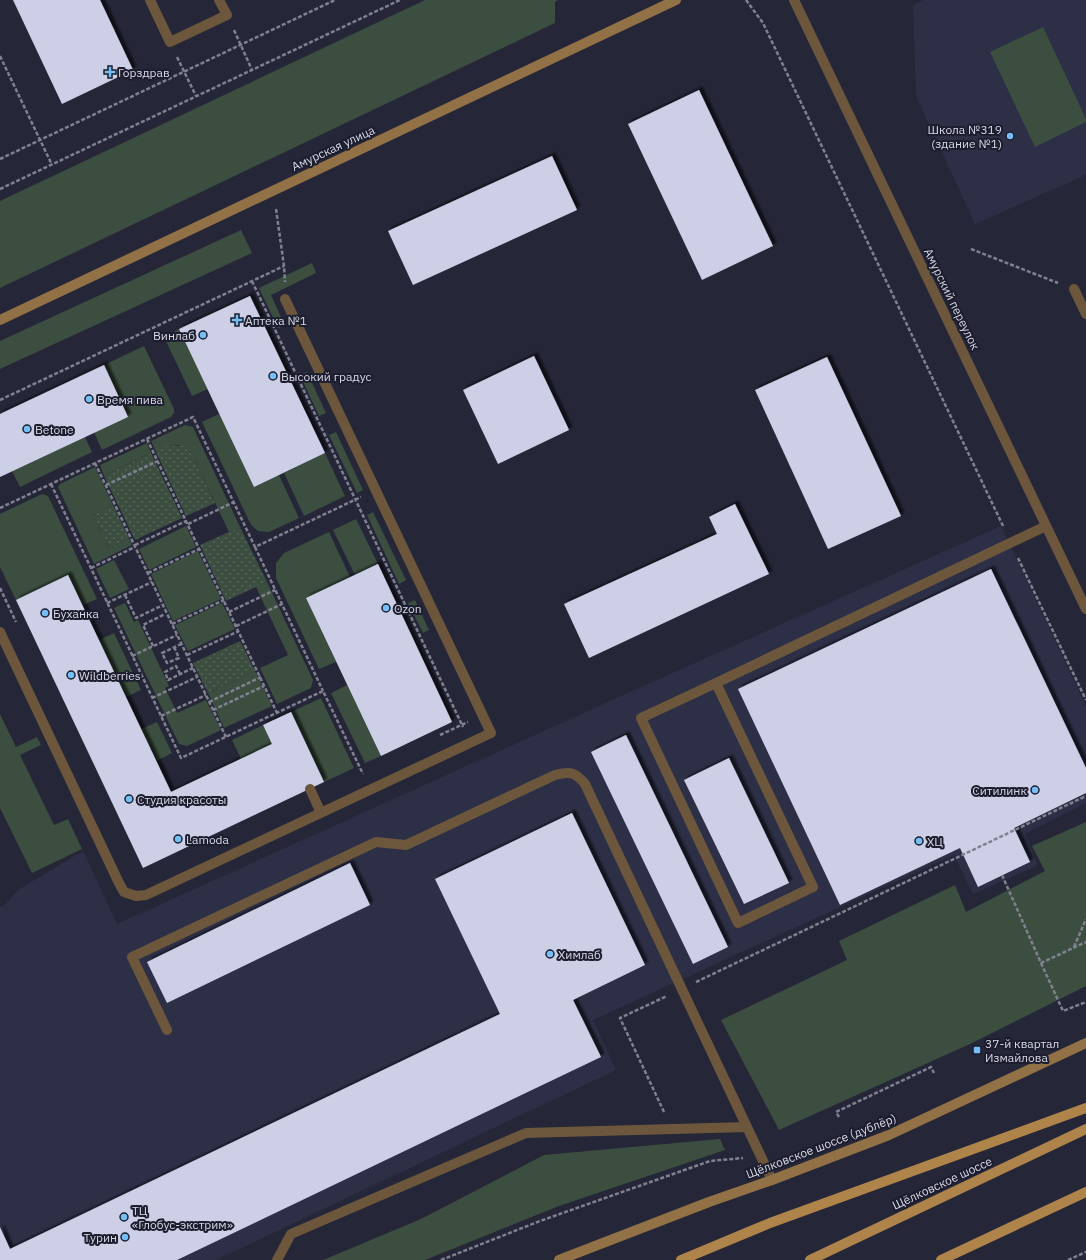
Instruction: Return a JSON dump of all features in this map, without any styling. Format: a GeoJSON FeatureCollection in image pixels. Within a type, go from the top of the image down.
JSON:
{"type":"FeatureCollection","features":[{"type":"Feature","properties":{"kind":"main road"},"geometry":{"type":"LineString","coordinates":[[681,1260],[770,1223],[1086,1108]]}},
{"type":"Feature","properties":{"kind":"main road","name":"Щёлковское шоссе"},"geometry":{"type":"LineString","coordinates":[[810,1260],[1086,1129]]}},
{"type":"Feature","properties":{"kind":"main road"},"geometry":{"type":"LineString","coordinates":[[941,1260],[1086,1192]]}},
{"type":"Feature","properties":{"kind":"street"},"geometry":{"type":"LineString","coordinates":[[150,0],[170,42],[227,15],[219,0]]}},
{"type":"Feature","properties":{"kind":"street","name":"Амурская улица"},"geometry":{"type":"LineString","coordinates":[[0,320],[676,0]]}},
{"type":"Feature","properties":{"kind":"street","name":"Амурский переулок"},"geometry":{"type":"LineString","coordinates":[[794,0],[1086,609]]}},
{"type":"Feature","properties":{"kind":"street"},"geometry":{"type":"LineString","coordinates":[[1074,289],[1086,314]]}},
{"type":"Feature","properties":{"kind":"street"},"geometry":{"type":"LineString","coordinates":[[0,632],[119,883],[124,892],[136,896],[146,895],[491,733],[285,300]]}},
{"type":"Feature","properties":{"kind":"street"},"geometry":{"type":"LineString","coordinates":[[716,683],[813,887],[738,923],[641,718],[1046,526]]}},
{"type":"Feature","properties":{"kind":"street"},"geometry":{"type":"LineString","coordinates":[[167,1030],[132,957],[376,842],[406,845],[555,774],[567,772],[578,775],[585,784],[772,1180]]}},
{"type":"Feature","properties":{"kind":"street"},"geometry":{"type":"LineString","coordinates":[[310,789],[321,813]]}},
{"type":"Feature","properties":{"kind":"street","name":"Щёлковское шоссе (дублёр)"},"geometry":{"type":"LineString","coordinates":[[559,1260],[889,1135],[1086,1043]]}},
{"type":"Feature","properties":{"kind":"street"},"geometry":{"type":"LineString","coordinates":[[277,1260],[291,1234],[526,1133],[747,1127]]}},
{"type":"Feature","properties":{"kind":"path"},"geometry":{"type":"LineString","coordinates":[[0,158],[335,0]]}},
{"type":"Feature","properties":{"kind":"path"},"geometry":{"type":"LineString","coordinates":[[0,189],[400,0]]}},
{"type":"Feature","properties":{"kind":"path"},"geometry":{"type":"LineString","coordinates":[[746,0],[763,23],[1086,700]]}},
{"type":"Feature","properties":{"kind":"path"},"geometry":{"type":"LineString","coordinates":[[227,15],[252,70]]}},
{"type":"Feature","properties":{"kind":"path"},"geometry":{"type":"LineString","coordinates":[[170,42],[196,96]]}},
{"type":"Feature","properties":{"kind":"path"},"geometry":{"type":"LineString","coordinates":[[0,56],[52,165]]}},
{"type":"Feature","properties":{"kind":"path"},"geometry":{"type":"LineString","coordinates":[[276,209],[284,266],[285,300]]}},
{"type":"Feature","properties":{"kind":"path"},"geometry":{"type":"LineString","coordinates":[[971,249],[1074,289]]}},
{"type":"Feature","properties":{"kind":"path"},"geometry":{"type":"LineString","coordinates":[[0,400],[284,266]]}},
{"type":"Feature","properties":{"kind":"path"},"geometry":{"type":"LineString","coordinates":[[252,281],[471,742]]}},
{"type":"Feature","properties":{"kind":"path"},"geometry":{"type":"LineString","coordinates":[[0,508],[193,416],[370,790]]}},
{"type":"Feature","properties":{"kind":"path"},"geometry":{"type":"LineString","coordinates":[[147,438],[277,713]]}},
{"type":"Feature","properties":{"kind":"path"},"geometry":{"type":"LineString","coordinates":[[106,485],[158,461]]}},
{"type":"Feature","properties":{"kind":"path"},"geometry":{"type":"LineString","coordinates":[[95,463],[226,737]]}},
{"type":"Feature","properties":{"kind":"path"},"geometry":{"type":"LineString","coordinates":[[51,484],[181,758],[324,691]]}},
{"type":"Feature","properties":{"kind":"path"},"geometry":{"type":"LineString","coordinates":[[255,547],[376,490]]}},
{"type":"Feature","properties":{"kind":"path"},"geometry":{"type":"LineString","coordinates":[[188,524],[234,502]]}},
{"type":"Feature","properties":{"kind":"path"},"geometry":{"type":"LineString","coordinates":[[91,568],[186,520]]}},
{"type":"Feature","properties":{"kind":"path"},"geometry":{"type":"LineString","coordinates":[[148,573],[200,549]]}},
{"type":"Feature","properties":{"kind":"path"},"geometry":{"type":"LineString","coordinates":[[107,603],[152,582]]}},
{"type":"Feature","properties":{"kind":"path"},"geometry":{"type":"LineString","coordinates":[[229,612],[276,590]]}},
{"type":"Feature","properties":{"kind":"path"},"geometry":{"type":"LineString","coordinates":[[125,595],[136,618],[163,605]]}},
{"type":"Feature","properties":{"kind":"path"},"geometry":{"type":"LineString","coordinates":[[172,624],[224,600]]}},
{"type":"Feature","properties":{"kind":"path"},"geometry":{"type":"LineString","coordinates":[[236,626],[282,604]]}},
{"type":"Feature","properties":{"kind":"path"},"geometry":{"type":"LineString","coordinates":[[153,646],[143,625],[165,614]]}},
{"type":"Feature","properties":{"kind":"path"},"geometry":{"type":"LineString","coordinates":[[187,655],[238,631]]}},
{"type":"Feature","properties":{"kind":"path"},"geometry":{"type":"LineString","coordinates":[[132,656],[177,635]]}},
{"type":"Feature","properties":{"kind":"path"},"geometry":{"type":"LineString","coordinates":[[174,647],[179,658],[167,663],[162,653],[174,647],[181,644]]}},
{"type":"Feature","properties":{"kind":"path"},"geometry":{"type":"LineString","coordinates":[[180,674],[176,666],[165,672],[168,680],[193,668]]}},
{"type":"Feature","properties":{"kind":"path"},"geometry":{"type":"LineString","coordinates":[[152,698],[197,677]]}},
{"type":"Feature","properties":{"kind":"path"},"geometry":{"type":"LineString","coordinates":[[209,702],[260,678]]}},
{"type":"Feature","properties":{"kind":"path"},"geometry":{"type":"LineString","coordinates":[[213,710],[264,686]]}},
{"type":"Feature","properties":{"kind":"path"},"geometry":{"type":"LineString","coordinates":[[161,716],[206,695]]}},
{"type":"Feature","properties":{"kind":"path"},"geometry":{"type":"LineString","coordinates":[[672,1129],[620,1018],[1086,796]]}},
{"type":"Feature","properties":{"kind":"path"},"geometry":{"type":"LineString","coordinates":[[1002,875],[1063,1011],[1086,1002]]}},
{"type":"Feature","properties":{"kind":"path"},"geometry":{"type":"LineString","coordinates":[[1074,948],[1086,919]]}},
{"type":"Feature","properties":{"kind":"path"},"geometry":{"type":"LineString","coordinates":[[1041,962],[1086,942]]}},
{"type":"Feature","properties":{"kind":"path"},"geometry":{"type":"LineString","coordinates":[[839,1118],[836,1112],[843,1108],[931,1067],[934,1073]]}},
{"type":"Feature","properties":{"kind":"path"},"geometry":{"type":"LineString","coordinates":[[441,1260],[540,1221],[710,1161],[760,1156]]}},
{"type":"Feature","properties":{"kind":"path"},"geometry":{"type":"LineString","coordinates":[[1068,1260],[1086,1252]]}},
{"type":"Feature","properties":{"kind":"shaded area","name":"Школа №319 (здание №1)"},"geometry":{"type":"Polygon","coordinates":[[[923,0],[1086,0],[1086,175],[975,224],[916,96],[913,5],[923,0]]]}},
{"type":"Feature","properties":{"kind":"shaded area"},"geometry":{"type":"Polygon","coordinates":[[[1001,526],[1086,706],[1086,803],[1025,834],[1038,865],[973,894],[954,855],[593,1020],[616,1070],[216,1260],[0,1260],[0,907],[4,906],[18,890],[83,851],[117,924],[1001,526]]]}},
{"type":"Feature","properties":{"kind":"green space"},"geometry":{"type":"Polygon","coordinates":[[[425,0],[558,0],[555,2],[555,23],[0,288],[0,201],[425,0]]]}},
{"type":"Feature","properties":{"kind":"green space"},"geometry":{"type":"Polygon","coordinates":[[[1043,27],[1086,119],[1086,122],[1035,147],[990,52],[1043,27]]]}},
{"type":"Feature","properties":{"kind":"green space"},"geometry":{"type":"Polygon","coordinates":[[[241,230],[252,253],[0,369],[0,341],[241,230]]]}},
{"type":"Feature","properties":{"kind":"green space"},"geometry":{"type":"Polygon","coordinates":[[[312,263],[316,273],[271,295],[285,326],[278,328],[259,288],[312,263]]]}},
{"type":"Feature","properties":{"kind":"green space"},"geometry":{"type":"Polygon","coordinates":[[[179,329],[208,389],[192,396],[164,337],[179,329]]]}},
{"type":"Feature","properties":{"kind":"green space"},"geometry":{"type":"Polygon","coordinates":[[[144,346],[174,409],[174,413],[171,417],[102,450],[94,432],[128,416],[104,365],[144,346]]]}},
{"type":"Feature","properties":{"kind":"green space"},"geometry":{"type":"Polygon","coordinates":[[[307,372],[326,413],[319,416],[300,375],[307,372]]]}},
{"type":"Feature","properties":{"kind":"green space"},"geometry":{"type":"Polygon","coordinates":[[[219,414],[279,475],[299,518],[269,532],[258,531],[251,525],[202,422],[219,414]]]}},
{"type":"Feature","properties":{"kind":"green space"},"geometry":{"type":"Polygon","coordinates":[[[185,425],[193,427],[240,527],[229,532],[192,454],[179,445],[171,445],[156,452],[151,441],[185,425]]]}},
{"type":"Feature","properties":{"kind":"green space"},"geometry":{"type":"Polygon","coordinates":[[[336,432],[363,490],[357,493],[329,435],[336,432]]]}},
{"type":"Feature","properties":{"kind":"green space"},"geometry":{"type":"Polygon","coordinates":[[[85,437],[92,452],[20,487],[12,471],[85,437]]]}},
{"type":"Feature","properties":{"kind":"green space"},"geometry":{"type":"Polygon","coordinates":[[[147,443],[151,453],[104,476],[100,465],[147,443]]]}},
{"type":"Feature","properties":{"kind":"green space"},"geometry":{"type":"Polygon","coordinates":[[[168,445],[183,446],[192,454],[215,503],[186,516],[156,452],[168,445]]]}},
{"type":"Feature","properties":{"kind":"green space"},"geometry":{"type":"Polygon","coordinates":[[[151,453],[182,518],[135,540],[104,476],[151,453]]]}},
{"type":"Feature","properties":{"kind":"green space"},"geometry":{"type":"Polygon","coordinates":[[[325,453],[345,496],[304,516],[284,473],[325,453]]]}},
{"type":"Feature","properties":{"kind":"green space"},"geometry":{"type":"Polygon","coordinates":[[[95,467],[113,505],[93,515],[109,548],[129,538],[132,545],[94,564],[58,487],[60,484],[95,467]]]}},
{"type":"Feature","properties":{"kind":"green space"},"geometry":{"type":"Polygon","coordinates":[[[42,494],[48,496],[97,599],[83,605],[68,575],[16,600],[0,567],[0,514],[42,494]]]}},
{"type":"Feature","properties":{"kind":"green space"},"geometry":{"type":"Polygon","coordinates":[[[113,505],[129,538],[109,548],[93,515],[113,505]]]}},
{"type":"Feature","properties":{"kind":"green space"},"geometry":{"type":"Polygon","coordinates":[[[373,512],[406,580],[399,584],[367,515],[373,512]]]}},
{"type":"Feature","properties":{"kind":"green space"},"geometry":{"type":"Polygon","coordinates":[[[356,519],[378,564],[355,575],[333,530],[356,519]]]}},
{"type":"Feature","properties":{"kind":"green space"},"geometry":{"type":"Polygon","coordinates":[[[186,526],[196,547],[149,570],[139,549],[186,526]]]}},
{"type":"Feature","properties":{"kind":"green space"},"geometry":{"type":"Polygon","coordinates":[[[240,527],[267,582],[226,601],[200,545],[240,527]]]}},
{"type":"Feature","properties":{"kind":"green space"},"geometry":{"type":"Polygon","coordinates":[[[329,532],[350,577],[306,598],[336,662],[319,669],[276,578],[276,563],[284,553],[329,532]]]}},
{"type":"Feature","properties":{"kind":"green space"},"geometry":{"type":"Polygon","coordinates":[[[198,551],[221,599],[173,621],[151,574],[198,551]]]}},
{"type":"Feature","properties":{"kind":"green space"},"geometry":{"type":"Polygon","coordinates":[[[114,560],[129,589],[110,598],[96,569],[114,560]]]}},
{"type":"Feature","properties":{"kind":"green space"},"geometry":{"type":"Polygon","coordinates":[[[267,582],[313,680],[311,688],[277,704],[260,668],[288,655],[256,587],[267,582]]]}},
{"type":"Feature","properties":{"kind":"green space"},"geometry":{"type":"Polygon","coordinates":[[[415,600],[429,630],[423,633],[408,603],[415,600]]]}},
{"type":"Feature","properties":{"kind":"green space"},"geometry":{"type":"Polygon","coordinates":[[[125,603],[134,622],[138,620],[169,686],[165,688],[177,713],[206,700],[221,730],[187,746],[179,744],[114,608],[125,603]]]}},
{"type":"Feature","properties":{"kind":"green space"},"geometry":{"type":"Polygon","coordinates":[[[222,603],[235,629],[188,651],[175,625],[222,603]]]}},
{"type":"Feature","properties":{"kind":"green space"},"geometry":{"type":"Polygon","coordinates":[[[114,633],[141,690],[126,697],[99,640],[114,633]]]}},
{"type":"Feature","properties":{"kind":"green space"},"geometry":{"type":"Polygon","coordinates":[[[240,641],[255,671],[208,693],[193,663],[240,641]]]}},
{"type":"Feature","properties":{"kind":"green space"},"geometry":{"type":"Polygon","coordinates":[[[255,671],[272,706],[224,728],[208,693],[255,671]]]}},
{"type":"Feature","properties":{"kind":"green space"},"geometry":{"type":"Polygon","coordinates":[[[347,685],[381,756],[365,763],[331,693],[347,685]]]}},
{"type":"Feature","properties":{"kind":"green space"},"geometry":{"type":"Polygon","coordinates":[[[321,698],[354,768],[324,782],[291,712],[321,698]]]}},
{"type":"Feature","properties":{"kind":"green space"},"geometry":{"type":"Polygon","coordinates":[[[0,714],[16,747],[37,737],[41,745],[20,755],[54,825],[68,819],[82,849],[32,873],[0,808],[0,714]]]}},
{"type":"Feature","properties":{"kind":"green space"},"geometry":{"type":"Polygon","coordinates":[[[157,722],[172,753],[157,761],[141,729],[157,722]]]}},
{"type":"Feature","properties":{"kind":"green space"},"geometry":{"type":"Polygon","coordinates":[[[263,725],[272,744],[241,759],[232,740],[263,725]]]}},
{"type":"Feature","properties":{"kind":"green space"},"geometry":{"type":"Polygon","coordinates":[[[1086,822],[1086,986],[970,1044],[779,1130],[721,1020],[847,960],[839,941],[955,885],[966,912],[1045,871],[1032,846],[1086,822]]]}},
{"type":"Feature","properties":{"kind":"green space"},"geometry":{"type":"Polygon","coordinates":[[[720,1139],[725,1150],[559,1206],[425,1260],[323,1260],[421,1219],[544,1155],[720,1139]]]}},
{"type":"Feature","properties":{"kind":"building"},"geometry":{"type":"Polygon","coordinates":[[[13,0],[100,0],[133,70],[62,104],[13,0]]]}},
{"type":"Feature","properties":{"kind":"building"},"geometry":{"type":"Polygon","coordinates":[[[699,90],[773,246],[702,280],[628,124],[699,90]]]}},
{"type":"Feature","properties":{"kind":"building"},"geometry":{"type":"Polygon","coordinates":[[[552,156],[577,210],[413,285],[388,231],[552,156]]]}},
{"type":"Feature","properties":{"kind":"building"},"geometry":{"type":"Polygon","coordinates":[[[250,296],[325,453],[254,487],[179,329],[250,296]]]}},
{"type":"Feature","properties":{"kind":"building"},"geometry":{"type":"Polygon","coordinates":[[[534,356],[569,430],[498,464],[463,390],[534,356]]]}},
{"type":"Feature","properties":{"kind":"building"},"geometry":{"type":"Polygon","coordinates":[[[827,357],[901,516],[828,549],[755,390],[827,357]]]}},
{"type":"Feature","properties":{"kind":"building"},"geometry":{"type":"Polygon","coordinates":[[[104,365],[128,417],[0,477],[0,414],[104,365]]]}},
{"type":"Feature","properties":{"kind":"building"},"geometry":{"type":"Polygon","coordinates":[[[735,504],[769,574],[589,658],[564,604],[717,534],[709,517],[735,504]]]}},
{"type":"Feature","properties":{"kind":"building"},"geometry":{"type":"Polygon","coordinates":[[[378,564],[452,722],[381,756],[306,598],[378,564]]]}},
{"type":"Feature","properties":{"kind":"building"},"geometry":{"type":"Polygon","coordinates":[[[991,569],[1086,768],[1086,793],[1014,828],[1030,862],[978,887],[960,848],[840,905],[738,689],[991,569]]]}},
{"type":"Feature","properties":{"kind":"building"},"geometry":{"type":"Polygon","coordinates":[[[68,575],[171,792],[272,744],[263,725],[291,712],[324,782],[143,868],[16,600],[68,575]]]}},
{"type":"Feature","properties":{"kind":"building"},"geometry":{"type":"Polygon","coordinates":[[[626,735],[728,947],[693,964],[591,752],[626,735]]]}},
{"type":"Feature","properties":{"kind":"building"},"geometry":{"type":"Polygon","coordinates":[[[729,758],[789,883],[744,904],[684,780],[729,758]]]}},
{"type":"Feature","properties":{"kind":"building"},"geometry":{"type":"Polygon","coordinates":[[[572,813],[645,965],[573,1000],[601,1057],[177,1260],[0,1260],[0,1227],[10,1249],[500,1014],[435,879],[572,813]]]}},
{"type":"Feature","properties":{"kind":"building"},"geometry":{"type":"Polygon","coordinates":[[[350,863],[370,905],[167,1003],[147,962],[350,863]]]}},
{"type":"Feature","properties":{"kind":"place","name":"Горздрав"},"geometry":{"type":"Point","coordinates":[110,72]}},
{"type":"Feature","properties":{"kind":"place","name":"Школа №319 (здание №1)"},"geometry":{"type":"Point","coordinates":[1010,136]}},
{"type":"Feature","properties":{"kind":"place","name":"Аптека №1"},"geometry":{"type":"Point","coordinates":[237,320]}},
{"type":"Feature","properties":{"kind":"place","name":"Винлаб"},"geometry":{"type":"Point","coordinates":[203,335]}},
{"type":"Feature","properties":{"kind":"place","name":"Высокий градус"},"geometry":{"type":"Point","coordinates":[273,376]}},
{"type":"Feature","properties":{"kind":"place","name":"Время пива"},"geometry":{"type":"Point","coordinates":[89,399]}},
{"type":"Feature","properties":{"kind":"place","name":"Betone"},"geometry":{"type":"Point","coordinates":[27,429]}},
{"type":"Feature","properties":{"kind":"place","name":"Ozon"},"geometry":{"type":"Point","coordinates":[386,608]}},
{"type":"Feature","properties":{"kind":"place","name":"Буханка"},"geometry":{"type":"Point","coordinates":[45,613]}},
{"type":"Feature","properties":{"kind":"place","name":"Wildberries"},"geometry":{"type":"Point","coordinates":[71,675]}},
{"type":"Feature","properties":{"kind":"place","name":"Ситилинк"},"geometry":{"type":"Point","coordinates":[1035,790]}},
{"type":"Feature","properties":{"kind":"place","name":"Студия красоты"},"geometry":{"type":"Point","coordinates":[129,799]}},
{"type":"Feature","properties":{"kind":"place","name":"Lamoda"},"geometry":{"type":"Point","coordinates":[178,839]}},
{"type":"Feature","properties":{"kind":"place","name":"ХЦ"},"geometry":{"type":"Point","coordinates":[919,841]}},
{"type":"Feature","properties":{"kind":"place","name":"Химлаб"},"geometry":{"type":"Point","coordinates":[550,954]}},
{"type":"Feature","properties":{"kind":"place","name":"37-й квартал Измайлова"},"geometry":{"type":"Point","coordinates":[977,1050]}},
{"type":"Feature","properties":{"kind":"place","name":"ТЦ «Глобус-экстрим»"},"geometry":{"type":"Point","coordinates":[124,1217]}},
{"type":"Feature","properties":{"kind":"place","name":"Турин"},"geometry":{"type":"Point","coordinates":[125,1237]}}]}
